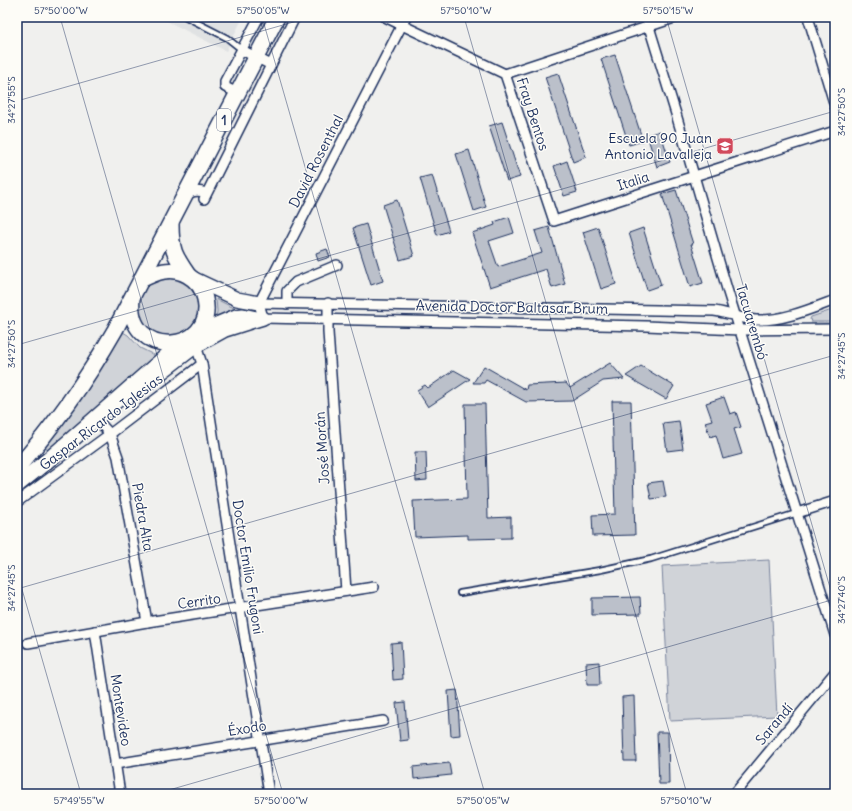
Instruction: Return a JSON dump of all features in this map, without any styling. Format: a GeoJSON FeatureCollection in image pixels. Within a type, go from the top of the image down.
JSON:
{"type":"FeatureCollection","features":[{"type":"Feature","properties":{"kind":"main road","name":"1"},"geometry":{"type":"LineString","coordinates":[[17,468],[37,445],[87,377],[116,330],[215,137],[231,90],[256,58],[277,17]]}},
{"type":"Feature","properties":{"kind":"main road","name":"1"},"geometry":{"type":"LineString","coordinates":[[171,223],[170,238],[173,251],[179,263],[189,276]]}},
{"type":"Feature","properties":{"kind":"main road"},"geometry":{"type":"LineString","coordinates":[[132,297],[134,318],[139,330],[152,340],[164,344],[177,343],[192,339],[200,326],[204,318],[205,302],[203,293],[199,286],[189,276],[180,272],[167,270],[155,273],[141,280]]}},
{"type":"Feature","properties":{"kind":"main road","name":"Avenida Doctor Baltasar Brum"},"geometry":{"type":"LineString","coordinates":[[17,485],[192,339]]}},
{"type":"Feature","properties":{"kind":"main road"},"geometry":{"type":"LineString","coordinates":[[37,445],[37,451],[41,456],[47,458],[53,456]]}},
{"type":"Feature","properties":{"kind":"street"},"geometry":{"type":"LineString","coordinates":[[231,90],[225,81],[259,17]]}},
{"type":"Feature","properties":{"kind":"street"},"geometry":{"type":"LineString","coordinates":[[184,198],[194,191],[203,192],[205,196],[295,17]]}},
{"type":"Feature","properties":{"kind":"street","name":"Fray Bentos"},"geometry":{"type":"LineString","coordinates":[[385,17],[401,26],[505,74],[554,221]]}},
{"type":"Feature","properties":{"kind":"street","name":"David Rosenthal"},"geometry":{"type":"LineString","coordinates":[[259,303],[406,17]]}},
{"type":"Feature","properties":{"kind":"street"},"geometry":{"type":"LineString","coordinates":[[505,74],[647,22],[677,17]]}},
{"type":"Feature","properties":{"kind":"street"},"geometry":{"type":"LineString","coordinates":[[808,17],[835,106]]}},
{"type":"Feature","properties":{"kind":"street","name":"Tacuarembó"},"geometry":{"type":"LineString","coordinates":[[647,22],[740,330],[835,635]]}},
{"type":"Feature","properties":{"kind":"street"},"geometry":{"type":"LineString","coordinates":[[242,50],[271,65]]}},
{"type":"Feature","properties":{"kind":"street","name":"Italia"},"geometry":{"type":"LineString","coordinates":[[554,221],[835,131]]}},
{"type":"Feature","properties":{"kind":"street"},"geometry":{"type":"LineString","coordinates":[[215,137],[231,145]]}},
{"type":"Feature","properties":{"kind":"street"},"geometry":{"type":"LineString","coordinates":[[204,159],[220,167]]}},
{"type":"Feature","properties":{"kind":"street"},"geometry":{"type":"LineString","coordinates":[[287,304],[287,291],[296,282],[337,265]]}},
{"type":"Feature","properties":{"kind":"street","name":"Avenida Doctor Baltasar Brum"},"geometry":{"type":"LineString","coordinates":[[189,276],[237,299],[259,303],[714,311],[736,315],[747,319],[758,320],[777,318],[799,313],[835,300]]}},
{"type":"Feature","properties":{"kind":"street"},"geometry":{"type":"LineString","coordinates":[[259,303],[263,318]]}},
{"type":"Feature","properties":{"kind":"street","name":"José Morán"},"geometry":{"type":"LineString","coordinates":[[328,304],[346,591]]}},
{"type":"Feature","properties":{"kind":"street","name":"Avenida Doctor Baltasar Brum"},"geometry":{"type":"LineString","coordinates":[[76,435],[98,421],[192,339],[236,316],[243,315],[263,318],[646,326],[740,330],[835,329]]}},
{"type":"Feature","properties":{"kind":"street","name":"Doctor Emilio Frugoni"},"geometry":{"type":"LineString","coordinates":[[192,339],[202,364],[269,794]]}},
{"type":"Feature","properties":{"kind":"street","name":"Gaspar Ricardo Iglesias"},"geometry":{"type":"LineString","coordinates":[[17,502],[202,364]]}},
{"type":"Feature","properties":{"kind":"street","name":"Piedra Alta"},"geometry":{"type":"LineString","coordinates":[[98,421],[110,434],[118,457],[147,622]]}},
{"type":"Feature","properties":{"kind":"street"},"geometry":{"type":"LineString","coordinates":[[797,513],[835,501]]}},
{"type":"Feature","properties":{"kind":"street","name":"Cerrito"},"geometry":{"type":"LineString","coordinates":[[28,643],[147,622],[240,609],[374,587]]}},
{"type":"Feature","properties":{"kind":"street","name":"Montevideo"},"geometry":{"type":"LineString","coordinates":[[95,631],[120,794]]}},
{"type":"Feature","properties":{"kind":"street","name":"Sarandí"},"geometry":{"type":"LineString","coordinates":[[734,794],[835,672]]}},
{"type":"Feature","properties":{"kind":"street","name":"Éxodo"},"geometry":{"type":"LineString","coordinates":[[115,764],[384,721]]}},
{"type":"Feature","properties":{"kind":"lane"},"geometry":{"type":"LineString","coordinates":[[186,17],[227,38],[242,50]]}},
{"type":"Feature","properties":{"kind":"lane"},"geometry":{"type":"LineString","coordinates":[[460,593],[600,570],[651,559],[797,513]]}},
{"type":"Feature","properties":{"kind":"shaded area"},"geometry":{"type":"Polygon","coordinates":[[[159,17],[243,17],[226,51],[159,17]]]}},
{"type":"Feature","properties":{"kind":"shaded area"},"geometry":{"type":"Polygon","coordinates":[[[167,278],[183,283],[190,288],[198,301],[199,309],[197,317],[189,331],[169,339],[145,328],[137,309],[140,296],[148,285],[160,279],[167,278]]]}},
{"type":"Feature","properties":{"kind":"shaded area"},"geometry":{"type":"Polygon","coordinates":[[[216,299],[236,309],[216,319],[216,299]]]}},
{"type":"Feature","properties":{"kind":"shaded area"},"geometry":{"type":"Polygon","coordinates":[[[835,309],[835,322],[811,322],[811,317],[835,309]]]}},
{"type":"Feature","properties":{"kind":"shaded area"},"geometry":{"type":"Polygon","coordinates":[[[123,332],[128,335],[140,348],[156,356],[49,451],[46,448],[46,444],[123,332]]]}},
{"type":"Feature","properties":{"kind":"shaded area"},"geometry":{"type":"Polygon","coordinates":[[[769,560],[777,716],[670,721],[662,566],[769,560]]]}},
{"type":"Feature","properties":{"kind":"building"},"geometry":{"type":"Polygon","coordinates":[[[615,55],[643,141],[629,145],[601,59],[615,55]]]}},
{"type":"Feature","properties":{"kind":"building"},"geometry":{"type":"Polygon","coordinates":[[[558,73],[586,157],[573,162],[545,77],[558,73]]]}},
{"type":"Feature","properties":{"kind":"building"},"geometry":{"type":"Polygon","coordinates":[[[502,122],[520,177],[507,181],[489,126],[502,122]]]}},
{"type":"Feature","properties":{"kind":"building"},"geometry":{"type":"Polygon","coordinates":[[[660,131],[670,162],[657,167],[647,135],[660,131]]]}},
{"type":"Feature","properties":{"kind":"building"},"geometry":{"type":"Polygon","coordinates":[[[469,150],[486,207],[474,211],[456,154],[469,150]]]}},
{"type":"Feature","properties":{"kind":"building"},"geometry":{"type":"Polygon","coordinates":[[[567,161],[577,192],[564,196],[554,166],[567,161]]]}},
{"type":"Feature","properties":{"kind":"building"},"geometry":{"type":"Polygon","coordinates":[[[432,175],[449,231],[437,235],[420,178],[432,175]]]}},
{"type":"Feature","properties":{"kind":"building"},"geometry":{"type":"Polygon","coordinates":[[[676,190],[693,244],[691,244],[703,283],[690,287],[662,194],[676,190]]]}},
{"type":"Feature","properties":{"kind":"building"},"geometry":{"type":"Polygon","coordinates":[[[397,200],[414,256],[400,260],[383,205],[397,200]]]}},
{"type":"Feature","properties":{"kind":"building"},"geometry":{"type":"Polygon","coordinates":[[[509,217],[514,233],[489,241],[498,267],[542,253],[535,231],[549,227],[565,284],[552,288],[546,269],[490,287],[472,233],[495,225],[494,222],[509,217]]]}},
{"type":"Feature","properties":{"kind":"building"},"geometry":{"type":"Polygon","coordinates":[[[366,224],[383,281],[371,285],[353,228],[366,224]]]}},
{"type":"Feature","properties":{"kind":"building"},"geometry":{"type":"Polygon","coordinates":[[[598,227],[616,284],[601,289],[583,232],[598,227]]]}},
{"type":"Feature","properties":{"kind":"building"},"geometry":{"type":"Polygon","coordinates":[[[643,228],[661,285],[647,290],[629,233],[643,228]]]}},
{"type":"Feature","properties":{"kind":"building"},"geometry":{"type":"Polygon","coordinates":[[[327,249],[330,257],[318,261],[316,253],[327,249]]]}},
{"type":"Feature","properties":{"kind":"building"},"geometry":{"type":"Polygon","coordinates":[[[610,363],[624,379],[603,381],[572,401],[526,402],[486,380],[484,383],[473,383],[484,366],[526,390],[527,385],[566,383],[570,388],[610,363]]]}},
{"type":"Feature","properties":{"kind":"building"},"geometry":{"type":"Polygon","coordinates":[[[641,366],[674,386],[666,399],[626,376],[641,366]]]}},
{"type":"Feature","properties":{"kind":"building"},"geometry":{"type":"Polygon","coordinates":[[[454,370],[470,379],[428,407],[417,390],[425,385],[428,388],[454,370]]]}},
{"type":"Feature","properties":{"kind":"building"},"geometry":{"type":"Polygon","coordinates":[[[724,397],[730,414],[736,412],[741,427],[734,429],[742,454],[723,459],[716,435],[710,437],[705,422],[712,420],[706,403],[724,397]]]}},
{"type":"Feature","properties":{"kind":"building"},"geometry":{"type":"Polygon","coordinates":[[[612,401],[631,401],[635,535],[593,536],[592,515],[615,514],[612,401]]]}},
{"type":"Feature","properties":{"kind":"building"},"geometry":{"type":"Polygon","coordinates":[[[465,404],[485,404],[488,518],[511,517],[511,538],[468,539],[468,535],[415,537],[413,501],[467,499],[465,404]]]}},
{"type":"Feature","properties":{"kind":"building"},"geometry":{"type":"Polygon","coordinates":[[[679,421],[683,449],[667,451],[663,423],[679,421]]]}},
{"type":"Feature","properties":{"kind":"building"},"geometry":{"type":"Polygon","coordinates":[[[415,452],[426,452],[427,480],[416,481],[415,452]]]}},
{"type":"Feature","properties":{"kind":"building"},"geometry":{"type":"Polygon","coordinates":[[[663,481],[666,497],[651,499],[648,483],[663,481]]]}},
{"type":"Feature","properties":{"kind":"building"},"geometry":{"type":"Polygon","coordinates":[[[640,597],[641,614],[592,615],[592,598],[640,597]]]}},
{"type":"Feature","properties":{"kind":"building"},"geometry":{"type":"Polygon","coordinates":[[[401,642],[403,679],[393,680],[391,643],[401,642]]]}},
{"type":"Feature","properties":{"kind":"building"},"geometry":{"type":"Polygon","coordinates":[[[599,662],[600,685],[587,685],[586,663],[599,662]]]}},
{"type":"Feature","properties":{"kind":"building"},"geometry":{"type":"Polygon","coordinates":[[[457,690],[460,735],[451,736],[448,691],[457,690]]]}},
{"type":"Feature","properties":{"kind":"building"},"geometry":{"type":"Polygon","coordinates":[[[634,696],[636,761],[624,761],[622,697],[634,696]]]}},
{"type":"Feature","properties":{"kind":"building"},"geometry":{"type":"Polygon","coordinates":[[[405,702],[408,740],[400,741],[396,703],[405,702]]]}},
{"type":"Feature","properties":{"kind":"building"},"geometry":{"type":"Polygon","coordinates":[[[657,732],[668,732],[669,784],[659,784],[657,732]]]}},
{"type":"Feature","properties":{"kind":"building"},"geometry":{"type":"Polygon","coordinates":[[[449,763],[451,775],[414,779],[413,767],[449,763]]]}},
{"type":"Feature","properties":{"kind":"place","name":"Escuela 90 Juan Antonio Lavalleja"},"geometry":{"type":"Point","coordinates":[725,146]}}]}
